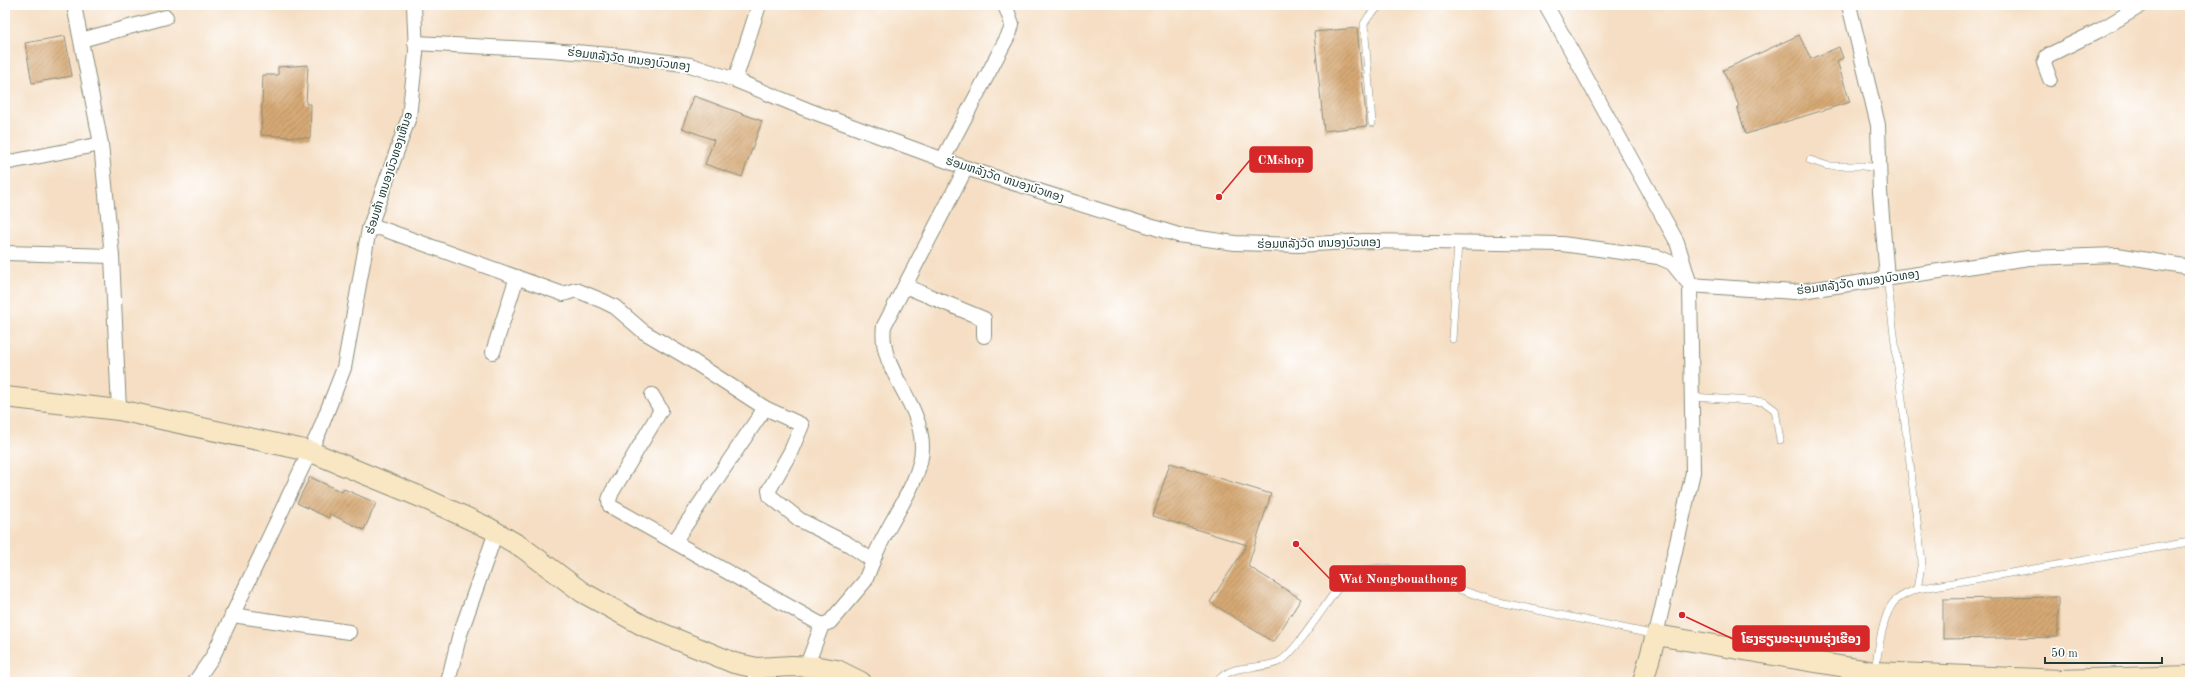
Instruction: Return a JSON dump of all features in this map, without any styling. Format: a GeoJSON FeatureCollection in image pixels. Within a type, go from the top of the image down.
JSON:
{"type":"FeatureCollection","features":[{"type":"Feature","properties":{"kind":"street"},"geometry":{"type":"LineString","coordinates":[[74,5],[100,144],[112,256],[119,410]]}},
{"type":"Feature","properties":{"kind":"street","name":"ຮ່ອມຫ້າ ຫນອງບົວທອງເຫືນອ"},"geometry":{"type":"LineString","coordinates":[[195,682],[213,656],[309,451],[344,368],[368,229],[409,117],[416,53],[414,5]]}},
{"type":"Feature","properties":{"kind":"street"},"geometry":{"type":"LineString","coordinates":[[736,80],[759,5]]}},
{"type":"Feature","properties":{"kind":"street"},"geometry":{"type":"LineString","coordinates":[[944,160],[1010,32],[1012,24],[1005,5]]}},
{"type":"Feature","properties":{"kind":"street"},"geometry":{"type":"LineString","coordinates":[[1546,5],[1677,242],[1690,285],[1693,472],[1656,635],[1642,682]]}},
{"type":"Feature","properties":{"kind":"street"},"geometry":{"type":"LineString","coordinates":[[1849,5],[1878,125],[1881,168],[1880,192],[1887,278]]}},
{"type":"Feature","properties":{"kind":"street"},"geometry":{"type":"LineString","coordinates":[[2050,80],[2044,63],[2047,56],[2100,30],[2142,5]]}},
{"type":"Feature","properties":{"kind":"street"},"geometry":{"type":"LineString","coordinates":[[81,40],[166,17]]}},
{"type":"Feature","properties":{"kind":"street","name":"ຮ່ອມຫລັງວັດ ຫນອງບົວທອງ"},"geometry":{"type":"LineString","coordinates":[[415,43],[623,56],[690,65],[736,80],[808,110],[966,168],[1178,235],[1235,243],[1299,245],[1364,241],[1562,244],[1658,257],[1672,263],[1690,285],[1794,292],[2030,258],[2117,255],[2190,267]]}},
{"type":"Feature","properties":{"kind":"street"},"geometry":{"type":"LineString","coordinates":[[5,163],[100,144]]}},
{"type":"Feature","properties":{"kind":"street"},"geometry":{"type":"LineString","coordinates":[[807,665],[822,625],[830,622],[865,581],[882,539],[916,475],[922,447],[917,415],[893,372],[883,339],[884,326],[966,168]]}},
{"type":"Feature","properties":{"kind":"street"},"geometry":{"type":"LineString","coordinates":[[368,229],[380,228],[562,294],[576,290],[603,301],[615,307],[644,332],[685,356],[765,408],[802,425],[791,451],[769,490],[770,496],[800,520],[848,544],[874,561]]}},
{"type":"Feature","properties":{"kind":"street"},"geometry":{"type":"LineString","coordinates":[[5,253],[112,256]]}},
{"type":"Feature","properties":{"kind":"street"},"geometry":{"type":"LineString","coordinates":[[493,352],[517,277]]}},
{"type":"Feature","properties":{"kind":"street"},"geometry":{"type":"LineString","coordinates":[[905,286],[984,319],[984,336]]}},
{"type":"Feature","properties":{"kind":"street"},"geometry":{"type":"LineString","coordinates":[[652,395],[661,410],[609,500],[610,506],[822,625]]}},
{"type":"Feature","properties":{"kind":"street"},"geometry":{"type":"LineString","coordinates":[[5,397],[119,410],[309,451],[428,500],[496,532],[523,548],[582,592],[644,626],[734,663],[755,675],[807,665],[837,670],[861,682]]}},
{"type":"Feature","properties":{"kind":"street"},"geometry":{"type":"LineString","coordinates":[[674,542],[765,408]]}},
{"type":"Feature","properties":{"kind":"street"},"geometry":{"type":"LineString","coordinates":[[448,682],[459,637],[496,532]]}},
{"type":"Feature","properties":{"kind":"street"},"geometry":{"type":"LineString","coordinates":[[232,615],[350,632]]}},
{"type":"Feature","properties":{"kind":"street"},"geometry":{"type":"LineString","coordinates":[[1656,635],[1874,677],[2059,680],[2190,676]]}},
{"type":"Feature","properties":{"kind":"lane"},"geometry":{"type":"LineString","coordinates":[[1372,123],[1364,24],[1369,16],[1381,5]]}},
{"type":"Feature","properties":{"kind":"lane"},"geometry":{"type":"LineString","coordinates":[[1810,160],[1828,166],[1862,166],[1881,168]]}},
{"type":"Feature","properties":{"kind":"lane"},"geometry":{"type":"LineString","coordinates":[[1452,339],[1458,242]]}},
{"type":"Feature","properties":{"kind":"lane"},"geometry":{"type":"LineString","coordinates":[[1887,278],[1922,561],[1917,589]]}},
{"type":"Feature","properties":{"kind":"lane"},"geometry":{"type":"LineString","coordinates":[[1692,398],[1764,402],[1775,410],[1780,440]]}},
{"type":"Feature","properties":{"kind":"lane"},"geometry":{"type":"LineString","coordinates":[[1874,677],[1886,616],[1893,603],[1904,594],[1917,589],[2190,542]]}},
{"type":"Feature","properties":{"kind":"lane"},"geometry":{"type":"LineString","coordinates":[[1217,682],[1227,672],[1238,668],[1263,666],[1282,660],[1345,579],[1358,573],[1384,568],[1402,570],[1494,601],[1656,635]]}},
{"type":"Feature","properties":{"kind":"building"},"geometry":{"type":"Polygon","coordinates":[[[1357,28],[1367,126],[1324,131],[1314,32],[1357,28]]]}},
{"type":"Feature","properties":{"kind":"building"},"geometry":{"type":"Polygon","coordinates":[[[1799,35],[1811,59],[1839,47],[1843,58],[1837,61],[1850,102],[1746,134],[1737,107],[1739,106],[1723,70],[1799,35]]]}},
{"type":"Feature","properties":{"kind":"building"},"geometry":{"type":"Polygon","coordinates":[[[65,36],[72,76],[32,83],[25,43],[65,36]]]}},
{"type":"Feature","properties":{"kind":"building"},"geometry":{"type":"Polygon","coordinates":[[[308,65],[306,104],[311,104],[310,138],[261,135],[263,75],[278,75],[278,67],[308,65]]]}},
{"type":"Feature","properties":{"kind":"building"},"geometry":{"type":"Polygon","coordinates":[[[694,96],[762,121],[742,177],[705,164],[714,140],[682,128],[694,96]]]}},
{"type":"Feature","properties":{"kind":"building"},"geometry":{"type":"Polygon","coordinates":[[[1170,463],[1271,494],[1248,566],[1301,599],[1273,642],[1210,602],[1247,545],[1153,516],[1170,463]]]}},
{"type":"Feature","properties":{"kind":"building"},"geometry":{"type":"Polygon","coordinates":[[[310,477],[342,492],[344,489],[376,503],[364,530],[330,514],[329,518],[297,503],[310,477]]]}},
{"type":"Feature","properties":{"kind":"building"},"geometry":{"type":"Polygon","coordinates":[[[2058,597],[2058,637],[1943,639],[1943,599],[2058,597]]]}},
{"type":"Feature","properties":{"kind":"place","name":"CMshop"},"geometry":{"type":"Point","coordinates":[1219,197]}},
{"type":"Feature","properties":{"kind":"place","name":"Wat Nongbouathong"},"geometry":{"type":"Point","coordinates":[1296,544]}},
{"type":"Feature","properties":{"kind":"place","name":"ໂຮງຮຽນອະນຸບານຮຸ່ງເຮືອງ"},"geometry":{"type":"Point","coordinates":[1682,615]}}]}
